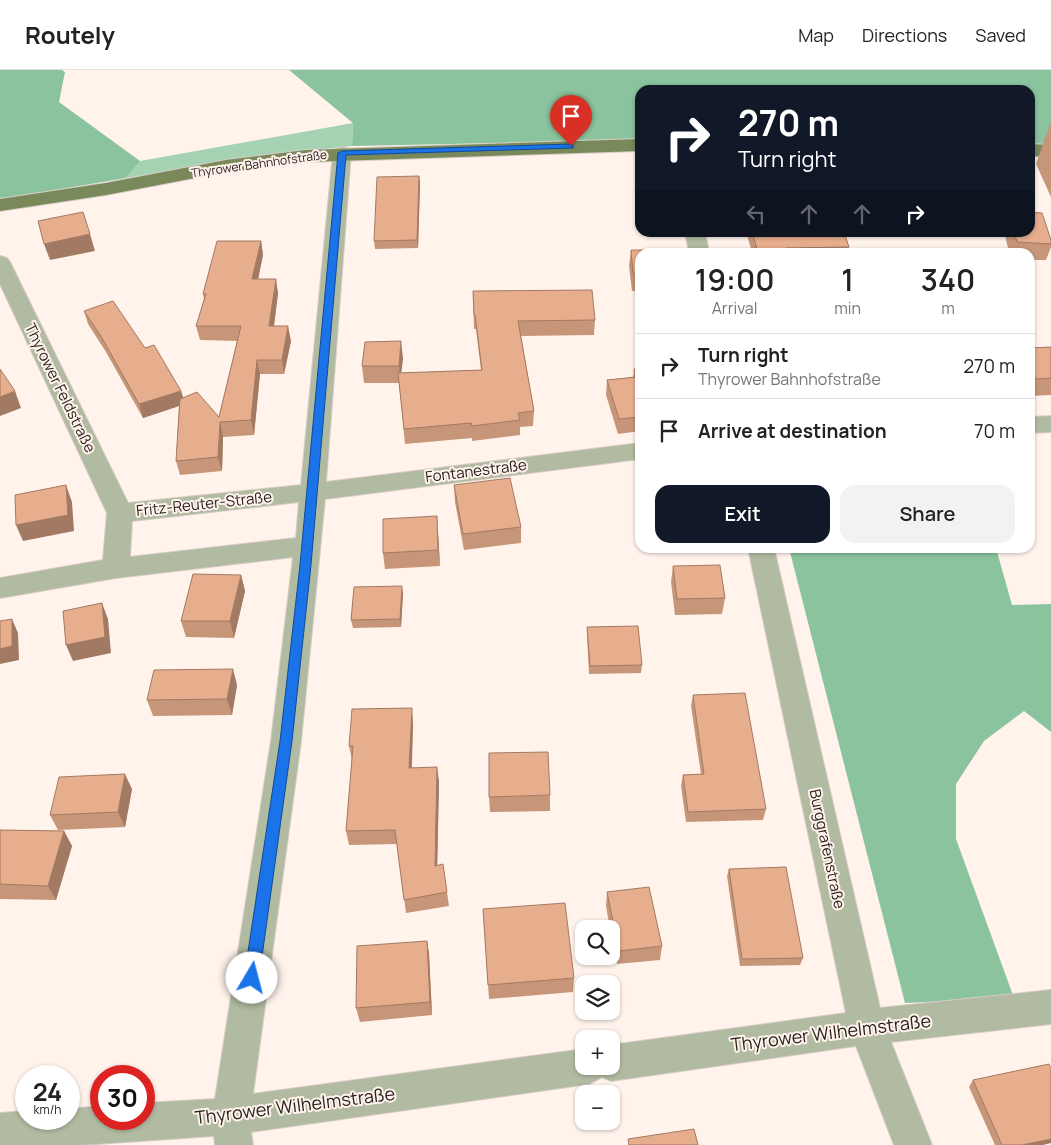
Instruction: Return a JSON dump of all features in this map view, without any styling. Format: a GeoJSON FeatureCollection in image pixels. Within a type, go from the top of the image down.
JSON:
{"type":"FeatureCollection","features":[{"type":"Feature","properties":{"kind":"main road","name":"Thyrower Bahnhofstraße"},"geometry":{"type":"LineString","coordinates":[[0,205],[106,189],[226,166],[342,153],[635,145]]}},
{"type":"Feature","properties":{"kind":"main road"},"geometry":{"type":"LineString","coordinates":[[1035,150],[1051,151]]}},
{"type":"Feature","properties":{"kind":"street"},"geometry":{"type":"LineString","coordinates":[[233,1131],[286,741],[308,546],[342,153]]}},
{"type":"Feature","properties":{"kind":"street","name":"Thyrower Feldstraße"},"geometry":{"type":"LineString","coordinates":[[0,262],[120,513]]}},
{"type":"Feature","properties":{"kind":"street"},"geometry":{"type":"LineString","coordinates":[[1035,425],[1051,424]]}},
{"type":"Feature","properties":{"kind":"street","name":"Fontanestraße"},"geometry":{"type":"LineString","coordinates":[[313,492],[635,451]]}},
{"type":"Feature","properties":{"kind":"street","name":"Fritz-Reuter-Straße"},"geometry":{"type":"LineString","coordinates":[[116,568],[120,513],[313,492]]}},
{"type":"Feature","properties":{"kind":"street"},"geometry":{"type":"LineString","coordinates":[[0,588],[116,568],[308,546]]}},
{"type":"Feature","properties":{"kind":"street","name":"Burggrafenstraße"},"geometry":{"type":"LineString","coordinates":[[762,553],[867,1028],[913,1145]]}},
{"type":"Feature","properties":{"kind":"street","name":"Thyrower Wilhelmstraße"},"geometry":{"type":"LineString","coordinates":[[620,1062],[867,1028],[1051,1007]]}},
{"type":"Feature","properties":{"kind":"street","name":"Thyrower Wilhelmstraße"},"geometry":{"type":"LineString","coordinates":[[0,1132],[233,1131],[575,1069]]}},
{"type":"Feature","properties":{"kind":"green space"},"geometry":{"type":"Polygon","coordinates":[[[0,70],[62,70],[65,72],[59,102],[140,161],[126,178],[0,198],[0,70]]]}},
{"type":"Feature","properties":{"kind":"green space"},"geometry":{"type":"Polygon","coordinates":[[[289,70],[1051,70],[1051,146],[1035,145],[1035,85],[635,85],[635,140],[352,146],[353,123],[289,70]]]}},
{"type":"Feature","properties":{"kind":"green space"},"geometry":{"type":"Polygon","coordinates":[[[353,123],[352,146],[265,155],[126,178],[140,161],[353,123]]]}},
{"type":"Feature","properties":{"kind":"green space"},"geometry":{"type":"Polygon","coordinates":[[[790,553],[997,553],[1012,605],[1051,604],[1051,732],[1024,711],[984,741],[956,784],[956,839],[1014,998],[905,1003],[790,553]]]}},
{"type":"Feature","properties":{"kind":"building"},"geometry":{"type":"Polygon","coordinates":[[[419,176],[417,240],[374,241],[377,177],[419,176]]]}},
{"type":"Feature","properties":{"kind":"building"},"geometry":{"type":"Polygon","coordinates":[[[83,212],[90,234],[44,244],[38,221],[83,212]]]}},
{"type":"Feature","properties":{"kind":"building"},"geometry":{"type":"Polygon","coordinates":[[[1035,212],[1042,213],[1051,244],[1017,242],[1016,237],[1035,237],[1035,212]]]}},
{"type":"Feature","properties":{"kind":"building"},"geometry":{"type":"Polygon","coordinates":[[[754,237],[846,237],[849,247],[786,248],[757,248],[754,237]]]}},
{"type":"Feature","properties":{"kind":"building"},"geometry":{"type":"Polygon","coordinates":[[[217,241],[261,241],[252,279],[276,279],[269,326],[288,326],[282,360],[257,360],[251,420],[220,422],[218,457],[176,461],[180,399],[197,392],[219,417],[241,326],[196,326],[206,294],[203,294],[217,241]]]}},
{"type":"Feature","properties":{"kind":"building"},"geometry":{"type":"Polygon","coordinates":[[[631,250],[635,250],[635,274],[633,274],[631,250]]]}},
{"type":"Feature","properties":{"kind":"building"},"geometry":{"type":"Polygon","coordinates":[[[592,290],[595,320],[518,321],[534,411],[518,413],[520,420],[472,426],[471,423],[404,429],[398,373],[482,370],[474,315],[473,291],[592,290]]]}},
{"type":"Feature","properties":{"kind":"building"},"geometry":{"type":"Polygon","coordinates":[[[113,301],[145,348],[154,345],[181,391],[139,404],[102,338],[84,311],[113,301]]]}},
{"type":"Feature","properties":{"kind":"building"},"geometry":{"type":"Polygon","coordinates":[[[401,341],[399,366],[362,366],[365,342],[401,341]]]}},
{"type":"Feature","properties":{"kind":"building"},"geometry":{"type":"Polygon","coordinates":[[[1051,347],[1051,378],[1036,379],[1035,377],[1035,348],[1051,347]]]}},
{"type":"Feature","properties":{"kind":"building"},"geometry":{"type":"Polygon","coordinates":[[[0,369],[15,391],[0,397],[0,369]]]}},
{"type":"Feature","properties":{"kind":"building"},"geometry":{"type":"Polygon","coordinates":[[[635,377],[635,417],[619,419],[607,380],[635,377]]]}},
{"type":"Feature","properties":{"kind":"building"},"geometry":{"type":"Polygon","coordinates":[[[510,478],[521,527],[463,534],[454,485],[510,478]]]}},
{"type":"Feature","properties":{"kind":"building"},"geometry":{"type":"Polygon","coordinates":[[[66,485],[68,515],[16,525],[15,495],[66,485]]]}},
{"type":"Feature","properties":{"kind":"building"},"geometry":{"type":"Polygon","coordinates":[[[437,516],[438,550],[383,553],[383,519],[437,516]]]}},
{"type":"Feature","properties":{"kind":"building"},"geometry":{"type":"Polygon","coordinates":[[[720,565],[725,598],[677,599],[673,566],[720,565]]]}},
{"type":"Feature","properties":{"kind":"building"},"geometry":{"type":"Polygon","coordinates":[[[193,574],[241,575],[230,621],[181,621],[193,574]]]}},
{"type":"Feature","properties":{"kind":"building"},"geometry":{"type":"Polygon","coordinates":[[[402,586],[400,619],[351,620],[354,587],[402,586]]]}},
{"type":"Feature","properties":{"kind":"building"},"geometry":{"type":"Polygon","coordinates":[[[102,603],[105,637],[66,645],[63,611],[102,603]]]}},
{"type":"Feature","properties":{"kind":"building"},"geometry":{"type":"Polygon","coordinates":[[[12,619],[12,646],[0,649],[0,621],[12,619]]]}},
{"type":"Feature","properties":{"kind":"building"},"geometry":{"type":"Polygon","coordinates":[[[638,626],[642,665],[590,666],[587,627],[638,626]]]}},
{"type":"Feature","properties":{"kind":"building"},"geometry":{"type":"Polygon","coordinates":[[[233,669],[227,699],[147,700],[154,670],[233,669]]]}},
{"type":"Feature","properties":{"kind":"building"},"geometry":{"type":"Polygon","coordinates":[[[745,693],[766,809],[688,812],[683,775],[704,774],[693,695],[745,693]]]}},
{"type":"Feature","properties":{"kind":"building"},"geometry":{"type":"Polygon","coordinates":[[[412,708],[409,768],[437,767],[435,866],[443,864],[447,892],[404,900],[395,830],[346,831],[353,746],[349,746],[352,709],[412,708]]]}},
{"type":"Feature","properties":{"kind":"building"},"geometry":{"type":"Polygon","coordinates":[[[548,752],[550,795],[489,797],[489,753],[548,752]]]}},
{"type":"Feature","properties":{"kind":"building"},"geometry":{"type":"Polygon","coordinates":[[[125,774],[118,812],[50,815],[59,777],[125,774]]]}},
{"type":"Feature","properties":{"kind":"building"},"geometry":{"type":"Polygon","coordinates":[[[0,830],[64,831],[48,886],[0,884],[0,830]]]}},
{"type":"Feature","properties":{"kind":"building"},"geometry":{"type":"Polygon","coordinates":[[[786,867],[803,958],[742,959],[729,869],[786,867]]]}},
{"type":"Feature","properties":{"kind":"building"},"geometry":{"type":"Polygon","coordinates":[[[649,887],[662,946],[620,951],[620,920],[613,920],[607,892],[649,887]]]}},
{"type":"Feature","properties":{"kind":"building"},"geometry":{"type":"Polygon","coordinates":[[[565,903],[574,978],[488,985],[483,909],[565,903]]]}},
{"type":"Feature","properties":{"kind":"building"},"geometry":{"type":"Polygon","coordinates":[[[427,941],[430,1002],[356,1008],[357,946],[427,941]]]}},
{"type":"Feature","properties":{"kind":"building"},"geometry":{"type":"Polygon","coordinates":[[[1049,1064],[1051,1068],[1051,1139],[1022,1145],[1002,1145],[973,1080],[1049,1064]]]}},
{"type":"Feature","properties":{"kind":"building"},"geometry":{"type":"Polygon","coordinates":[[[694,1129],[698,1145],[629,1145],[628,1139],[694,1129]]]}},
{"type":"Feature","properties":{"kind":"route"},"geometry":{"type":"LineString","coordinates":[[252,978],[286,741],[306,565],[342,153],[571,146]]}}]}
